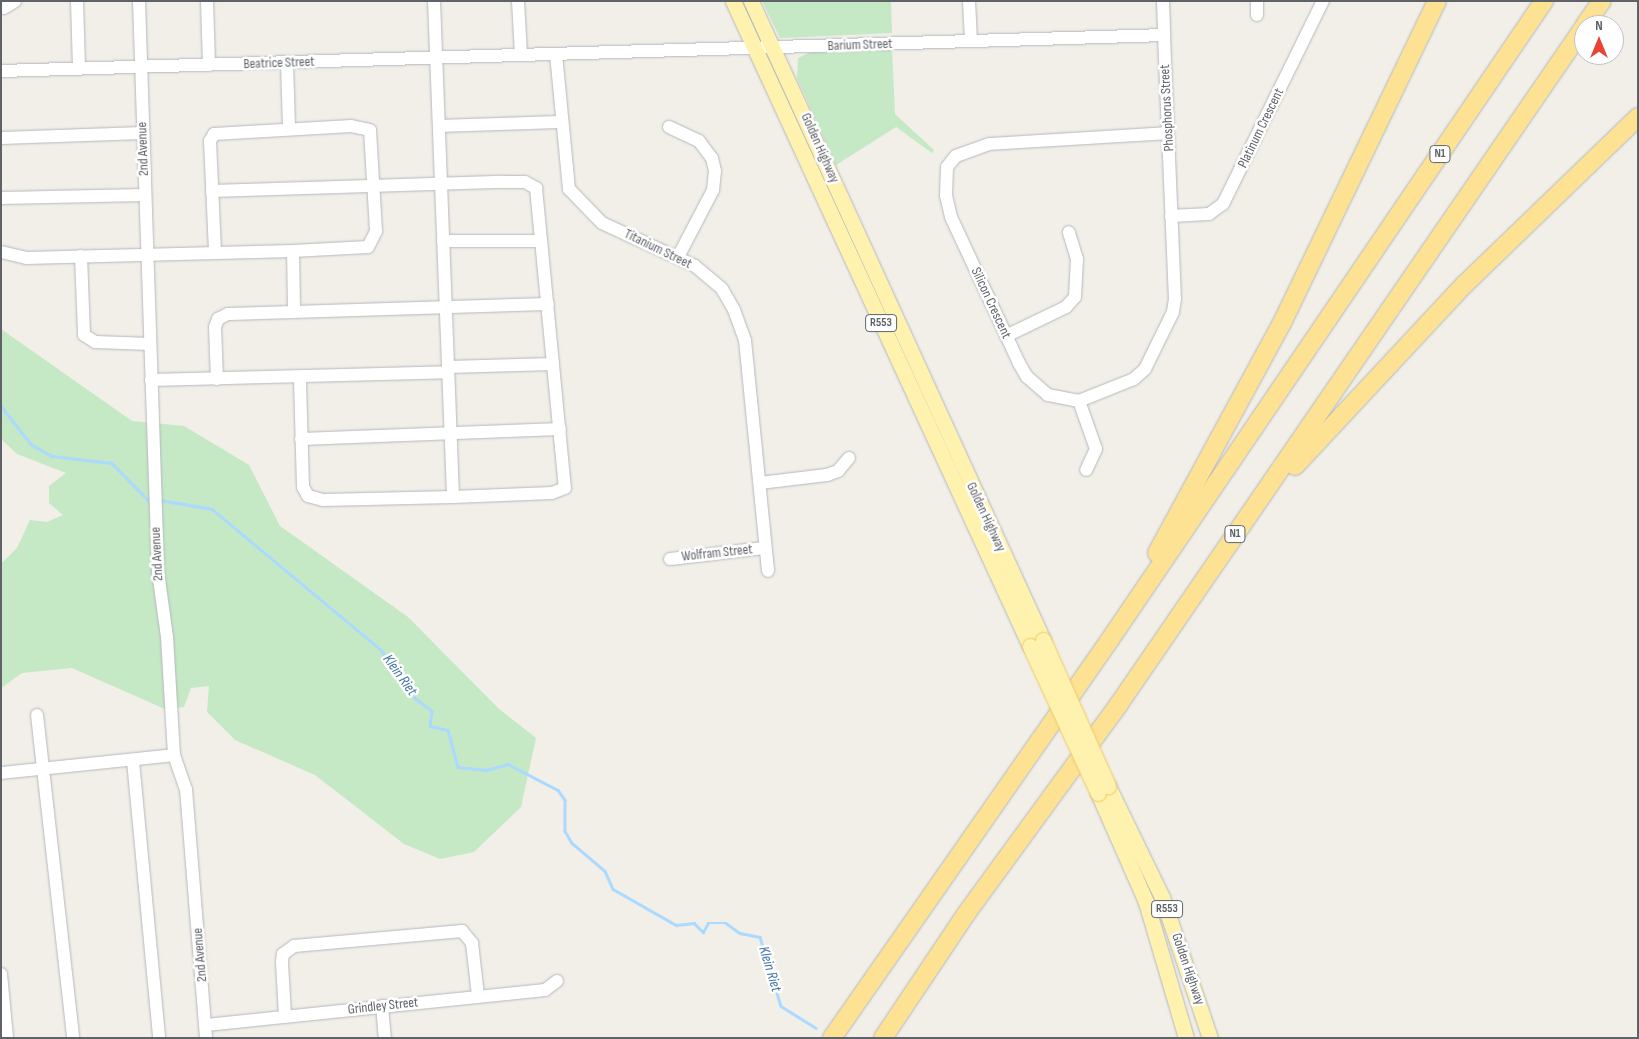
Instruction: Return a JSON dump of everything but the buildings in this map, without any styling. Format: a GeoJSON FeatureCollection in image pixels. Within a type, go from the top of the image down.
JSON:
{"type":"FeatureCollection","features":[{"type":"Feature","properties":{"kind":"highway"},"geometry":{"type":"LineString","coordinates":[[1109,642],[1282,323],[1437,1]]}},
{"type":"Feature","properties":{"kind":"highway","name":"N1"},"geometry":{"type":"LineString","coordinates":[[832,1038],[1109,642],[1544,1]]}},
{"type":"Feature","properties":{"kind":"highway","name":"N1"},"geometry":{"type":"LineString","coordinates":[[1592,15],[1602,1]]}},
{"type":"Feature","properties":{"kind":"highway","name":"N1"},"geometry":{"type":"LineString","coordinates":[[883,1038],[1152,655],[1574,42]]}},
{"type":"Feature","properties":{"kind":"highway"},"geometry":{"type":"LineString","coordinates":[[1152,655],[1305,452],[1464,285],[1638,116]]}},
{"type":"Feature","properties":{"kind":"main road","name":"Golden Highway"},"geometry":{"type":"LineString","coordinates":[[733,1],[752,47],[1036,643]]}},
{"type":"Feature","properties":{"kind":"main road","name":"Golden Highway"},"geometry":{"type":"LineString","coordinates":[[751,1],[775,49],[1036,643],[1103,790],[1146,902],[1186,1038]]}},
{"type":"Feature","properties":{"kind":"main road","name":"Golden Highway"},"geometry":{"type":"LineString","coordinates":[[1103,790],[1162,897],[1210,1038]]}},
{"type":"Feature","properties":{"kind":"street"},"geometry":{"type":"LineString","coordinates":[[77,1],[79,69]]}},
{"type":"Feature","properties":{"kind":"street","name":"2nd Avenue"},"geometry":{"type":"LineString","coordinates":[[138,1],[158,572],[168,637],[174,755],[186,789],[206,1038]]}},
{"type":"Feature","properties":{"kind":"street"},"geometry":{"type":"LineString","coordinates":[[207,1],[209,65]]}},
{"type":"Feature","properties":{"kind":"street"},"geometry":{"type":"LineString","coordinates":[[434,1],[452,497]]}},
{"type":"Feature","properties":{"kind":"street"},"geometry":{"type":"LineString","coordinates":[[518,1],[521,55]]}},
{"type":"Feature","properties":{"kind":"street"},"geometry":{"type":"LineString","coordinates":[[969,1],[971,41]]}},
{"type":"Feature","properties":{"kind":"street","name":"Phosphorus Street"},"geometry":{"type":"LineString","coordinates":[[1162,1],[1171,216]]}},
{"type":"Feature","properties":{"kind":"street"},"geometry":{"type":"LineString","coordinates":[[1257,1],[1257,15]]}},
{"type":"Feature","properties":{"kind":"street","name":"Platinum Crescent"},"geometry":{"type":"LineString","coordinates":[[1171,216],[1209,214],[1223,204],[1323,1]]}},
{"type":"Feature","properties":{"kind":"street","name":"Barium Street"},"geometry":{"type":"LineString","coordinates":[[556,54],[752,47],[775,49],[1164,35]]}},
{"type":"Feature","properties":{"kind":"street","name":"Beatrice Street"},"geometry":{"type":"LineString","coordinates":[[1,71],[556,54]]}},
{"type":"Feature","properties":{"kind":"street","name":"Titanium Street"},"geometry":{"type":"LineString","coordinates":[[556,54],[559,122],[569,189],[579,204],[602,223],[678,257],[722,289],[745,340],[760,483],[764,548],[768,572]]}},
{"type":"Feature","properties":{"kind":"street"},"geometry":{"type":"LineString","coordinates":[[287,63],[289,128]]}},
{"type":"Feature","properties":{"kind":"street"},"geometry":{"type":"LineString","coordinates":[[439,126],[559,122]]}},
{"type":"Feature","properties":{"kind":"street"},"geometry":{"type":"LineString","coordinates":[[1,252],[26,258],[293,251],[372,245],[375,187],[373,136],[367,127],[289,128],[214,134],[210,141],[215,252]]}},
{"type":"Feature","properties":{"kind":"street"},"geometry":{"type":"LineString","coordinates":[[669,127],[700,141],[712,158],[715,171],[712,190],[678,257]]}},
{"type":"Feature","properties":{"kind":"street"},"geometry":{"type":"LineString","coordinates":[[1,138],[143,133]]}},
{"type":"Feature","properties":{"kind":"street","name":"Silicon Crescent"},"geometry":{"type":"LineString","coordinates":[[1079,401],[1048,395],[1034,385],[1006,336],[951,217],[945,179],[950,162],[989,144],[1168,133]]}},
{"type":"Feature","properties":{"kind":"street"},"geometry":{"type":"LineString","coordinates":[[212,191],[441,185],[533,185],[538,192],[540,241],[567,481],[561,491],[452,497],[314,499],[303,487],[300,377]]}},
{"type":"Feature","properties":{"kind":"street"},"geometry":{"type":"LineString","coordinates":[[1,198],[145,195]]}},
{"type":"Feature","properties":{"kind":"street"},"geometry":{"type":"LineString","coordinates":[[1086,470],[1096,449],[1079,401],[1134,379],[1154,353],[1174,299],[1171,216]]}},
{"type":"Feature","properties":{"kind":"street"},"geometry":{"type":"LineString","coordinates":[[1006,336],[1066,307],[1075,297],[1078,266],[1069,232]]}},
{"type":"Feature","properties":{"kind":"street"},"geometry":{"type":"LineString","coordinates":[[443,242],[540,241]]}},
{"type":"Feature","properties":{"kind":"street"},"geometry":{"type":"LineString","coordinates":[[293,251],[294,311]]}},
{"type":"Feature","properties":{"kind":"street"},"geometry":{"type":"LineString","coordinates":[[81,256],[84,335],[95,342],[150,344]]}},
{"type":"Feature","properties":{"kind":"street"},"geometry":{"type":"LineString","coordinates":[[217,379],[218,319],[228,314],[445,305],[548,304]]}},
{"type":"Feature","properties":{"kind":"street"},"geometry":{"type":"LineString","coordinates":[[151,380],[300,377],[553,364]]}},
{"type":"Feature","properties":{"kind":"street"},"geometry":{"type":"LineString","coordinates":[[301,439],[560,429]]}},
{"type":"Feature","properties":{"kind":"street"},"geometry":{"type":"LineString","coordinates":[[760,483],[828,475],[838,471],[849,458]]}},
{"type":"Feature","properties":{"kind":"street","name":"Wolfram Street"},"geometry":{"type":"LineString","coordinates":[[670,559],[764,548]]}},
{"type":"Feature","properties":{"kind":"street"},"geometry":{"type":"LineString","coordinates":[[36,714],[45,769],[73,1038]]}},
{"type":"Feature","properties":{"kind":"street"},"geometry":{"type":"LineString","coordinates":[[1,773],[133,761],[174,755]]}},
{"type":"Feature","properties":{"kind":"street"},"geometry":{"type":"LineString","coordinates":[[133,761],[159,1038]]}},
{"type":"Feature","properties":{"kind":"street"},"geometry":{"type":"LineString","coordinates":[[285,1016],[282,962],[287,948],[455,931],[468,934],[472,943],[478,996]]}},
{"type":"Feature","properties":{"kind":"street"},"geometry":{"type":"LineString","coordinates":[[1,974],[5,1034]]}},
{"type":"Feature","properties":{"kind":"street","name":"Grindley Street"},"geometry":{"type":"LineString","coordinates":[[206,1024],[545,990],[557,981]]}},
{"type":"Feature","properties":{"kind":"street"},"geometry":{"type":"LineString","coordinates":[[382,1006],[385,1038]]}},
{"type":"Feature","properties":{"kind":"green space"},"geometry":{"type":"Polygon","coordinates":[[[762,1],[891,1],[892,33],[780,38],[762,1]]]}},
{"type":"Feature","properties":{"kind":"green space"},"geometry":{"type":"Polygon","coordinates":[[[892,49],[895,114],[934,150],[932,153],[896,127],[836,165],[797,78],[798,58],[813,51],[892,49]]]}},
{"type":"Feature","properties":{"kind":"green space"},"geometry":{"type":"Polygon","coordinates":[[[1,329],[132,421],[184,426],[249,465],[280,526],[408,617],[499,709],[536,738],[521,807],[474,852],[440,859],[404,844],[315,775],[235,740],[207,712],[209,686],[191,688],[184,707],[165,709],[72,668],[22,673],[1,688],[1,564],[17,548],[30,520],[47,522],[63,515],[49,503],[49,486],[66,473],[17,454],[1,439],[1,329]]]}},
{"type":"Feature","properties":{"kind":"waterway","name":"Klein Riet"},"geometry":{"type":"LineString","coordinates":[[1,406],[31,444],[52,456],[112,463],[148,500]]}},
{"type":"Feature","properties":{"kind":"waterway","name":"Klein Riet"},"geometry":{"type":"LineString","coordinates":[[160,500],[212,509],[380,649],[411,686],[415,698],[432,711],[430,726],[448,730],[458,767],[486,770],[508,764],[558,790],[565,800],[565,831],[572,843],[605,871],[613,889],[676,925],[694,923],[703,932],[708,923],[726,923],[740,933],[760,937],[781,1006],[816,1028]]}}]}
